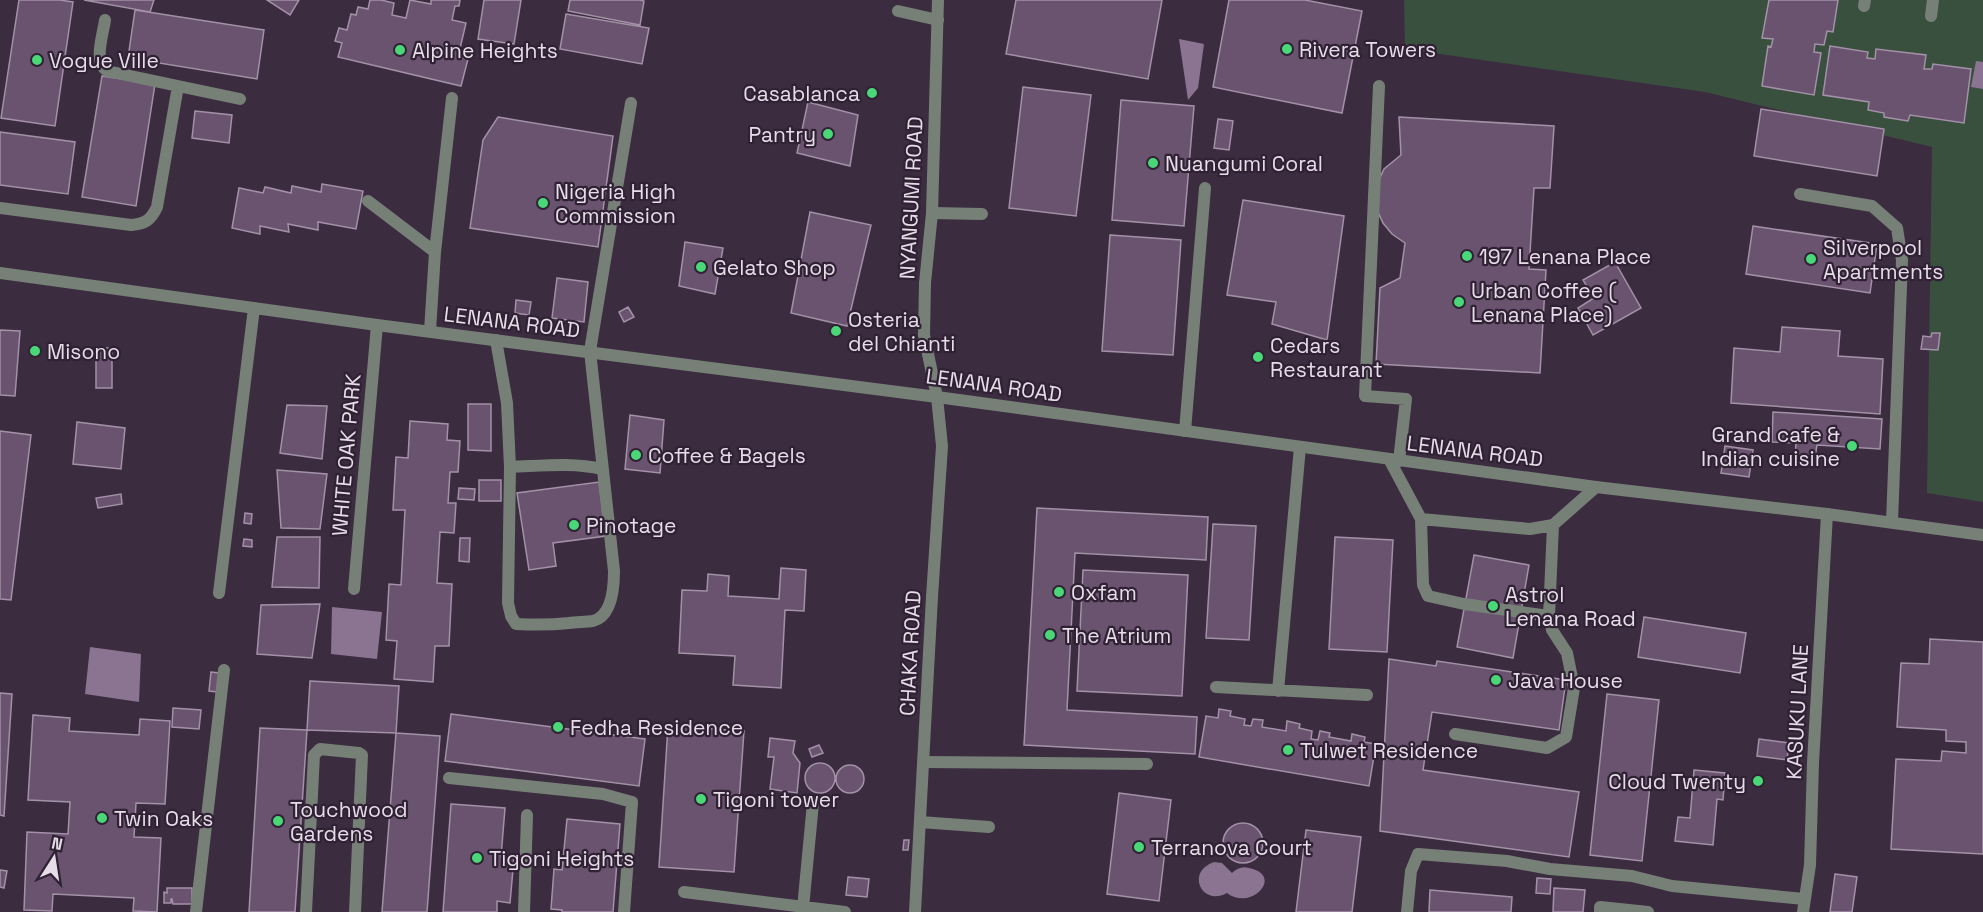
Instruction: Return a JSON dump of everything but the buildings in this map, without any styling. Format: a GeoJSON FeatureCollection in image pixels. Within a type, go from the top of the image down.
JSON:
{"type":"FeatureCollection","features":[{"type":"Feature","properties":{"kind":"street","name":"NYANGUMI ROAD"},"geometry":{"type":"LineString","coordinates":[[937,397],[924,335],[925,283],[932,213],[938,0]]}},
{"type":"Feature","properties":{"kind":"street"},"geometry":{"type":"LineString","coordinates":[[1930,16],[1933,0]]}},
{"type":"Feature","properties":{"kind":"street"},"geometry":{"type":"LineString","coordinates":[[898,11],[938,20]]}},
{"type":"Feature","properties":{"kind":"street"},"geometry":{"type":"LineString","coordinates":[[105,20],[99,63],[107,72],[240,99]]}},
{"type":"Feature","properties":{"kind":"street"},"geometry":{"type":"LineString","coordinates":[[0,208],[131,225],[148,221],[157,207],[178,86]]}},
{"type":"Feature","properties":{"kind":"street"},"geometry":{"type":"LineString","coordinates":[[1379,86],[1365,396],[1406,399],[1394,460],[1421,519],[1423,585],[1428,596],[1464,604],[1549,616]]}},
{"type":"Feature","properties":{"kind":"street"},"geometry":{"type":"LineString","coordinates":[[430,331],[435,252],[452,98]]}},
{"type":"Feature","properties":{"kind":"street"},"geometry":{"type":"LineString","coordinates":[[496,340],[507,403],[510,467],[508,603],[511,616],[516,624],[544,625],[595,620],[603,614],[609,603],[614,590],[614,571],[590,351],[631,103]]}},
{"type":"Feature","properties":{"kind":"street"},"geometry":{"type":"LineString","coordinates":[[1185,431],[1205,188]]}},
{"type":"Feature","properties":{"kind":"street"},"geometry":{"type":"LineString","coordinates":[[1800,194],[1872,206],[1897,228],[1902,260],[1892,522]]}},
{"type":"Feature","properties":{"kind":"street"},"geometry":{"type":"LineString","coordinates":[[368,201],[435,252]]}},
{"type":"Feature","properties":{"kind":"street"},"geometry":{"type":"LineString","coordinates":[[932,213],[982,214]]}},
{"type":"Feature","properties":{"kind":"street","name":"LENANA ROAD"},"geometry":{"type":"LineString","coordinates":[[0,273],[1596,487],[1983,535]]}},
{"type":"Feature","properties":{"kind":"street"},"geometry":{"type":"LineString","coordinates":[[219,593],[254,308]]}},
{"type":"Feature","properties":{"kind":"street","name":"WHITE OAK PARK"},"geometry":{"type":"LineString","coordinates":[[354,589],[377,325]]}},
{"type":"Feature","properties":{"kind":"street","name":"CHAKA ROAD"},"geometry":{"type":"LineString","coordinates":[[915,912],[942,446],[937,397]]}},
{"type":"Feature","properties":{"kind":"street"},"geometry":{"type":"LineString","coordinates":[[1278,691],[1300,447]]}},
{"type":"Feature","properties":{"kind":"street"},"geometry":{"type":"LineString","coordinates":[[510,467],[587,465],[602,469]]}},
{"type":"Feature","properties":{"kind":"street"},"geometry":{"type":"LineString","coordinates":[[1421,519],[1530,529],[1553,525],[1596,487]]}},
{"type":"Feature","properties":{"kind":"street","name":"KASUKU LANE"},"geometry":{"type":"LineString","coordinates":[[1804,906],[1810,865],[1813,763],[1827,514]]}},
{"type":"Feature","properties":{"kind":"street"},"geometry":{"type":"LineString","coordinates":[[1455,734],[1547,748],[1566,738],[1574,688],[1567,653],[1552,630],[1549,616],[1553,525]]}},
{"type":"Feature","properties":{"kind":"street"},"geometry":{"type":"LineString","coordinates":[[196,912],[224,670]]}},
{"type":"Feature","properties":{"kind":"street"},"geometry":{"type":"LineString","coordinates":[[1216,687],[1367,695]]}},
{"type":"Feature","properties":{"kind":"street"},"geometry":{"type":"LineString","coordinates":[[306,912],[314,755],[320,749],[362,755],[355,912]]}},
{"type":"Feature","properties":{"kind":"street"},"geometry":{"type":"LineString","coordinates":[[924,762],[1147,764]]}},
{"type":"Feature","properties":{"kind":"street"},"geometry":{"type":"LineString","coordinates":[[449,778],[603,794],[632,802],[624,912]]}},
{"type":"Feature","properties":{"kind":"street"},"geometry":{"type":"LineString","coordinates":[[803,908],[813,803]]}},
{"type":"Feature","properties":{"kind":"street"},"geometry":{"type":"LineString","coordinates":[[524,912],[527,815]]}},
{"type":"Feature","properties":{"kind":"street"},"geometry":{"type":"LineString","coordinates":[[921,822],[989,828]]}},
{"type":"Feature","properties":{"kind":"street"},"geometry":{"type":"LineString","coordinates":[[1407,912],[1411,871],[1418,854],[1507,861],[1550,869],[1632,876],[1672,886],[1804,906]]}},
{"type":"Feature","properties":{"kind":"street"},"geometry":{"type":"LineString","coordinates":[[684,892],[845,912]]}},
{"type":"Feature","properties":{"kind":"street"},"geometry":{"type":"LineString","coordinates":[[1600,912],[1600,907],[1648,912]]}},
{"type":"Feature","properties":{"kind":"green space"},"geometry":{"type":"Polygon","coordinates":[[[1404,0],[1983,0],[1983,502],[1927,493],[1932,147],[1705,92],[1405,49],[1404,0]]]}},
{"type":"Feature","properties":{"kind":"shaded area"},"geometry":{"type":"Polygon","coordinates":[[[1179,39],[1204,44],[1198,88],[1188,100],[1179,39]]]}},
{"type":"Feature","properties":{"kind":"shaded area"},"geometry":{"type":"Polygon","coordinates":[[[1976,61],[1983,62],[1983,89],[1971,87],[1976,61]]]}},
{"type":"Feature","properties":{"kind":"shaded area"},"geometry":{"type":"Polygon","coordinates":[[[332,607],[382,612],[377,659],[331,654],[332,607]]]}},
{"type":"Feature","properties":{"kind":"shaded area"},"geometry":{"type":"Polygon","coordinates":[[[90,647],[141,654],[139,702],[85,694],[90,647]]]}},
{"type":"Feature","properties":{"kind":"shaded area"},"geometry":{"type":"Polygon","coordinates":[[[1214,862],[1222,863],[1232,873],[1245,867],[1259,872],[1264,878],[1264,884],[1254,895],[1246,898],[1236,898],[1227,893],[1218,896],[1210,895],[1200,887],[1199,880],[1200,873],[1205,867],[1214,862]]]}},
{"type":"Feature","properties":{"kind":"place","name":"Rivera Towers"},"geometry":{"type":"Point","coordinates":[1287,49]}},
{"type":"Feature","properties":{"kind":"place","name":"Alpine Heights"},"geometry":{"type":"Point","coordinates":[400,50]}},
{"type":"Feature","properties":{"kind":"place","name":"Vogue Ville"},"geometry":{"type":"Point","coordinates":[37,60]}},
{"type":"Feature","properties":{"kind":"place","name":"Casablanca"},"geometry":{"type":"Point","coordinates":[872,93]}},
{"type":"Feature","properties":{"kind":"place","name":"Pantry"},"geometry":{"type":"Point","coordinates":[828,134]}},
{"type":"Feature","properties":{"kind":"place","name":"Nuangumi Coral"},"geometry":{"type":"Point","coordinates":[1153,163]}},
{"type":"Feature","properties":{"kind":"place","name":"Nigeria High Commission"},"geometry":{"type":"Point","coordinates":[543,203]}},
{"type":"Feature","properties":{"kind":"place","name":"197 Lenana Place"},"geometry":{"type":"Point","coordinates":[1467,256]}},
{"type":"Feature","properties":{"kind":"place","name":"Silverpool Apartments"},"geometry":{"type":"Point","coordinates":[1811,259]}},
{"type":"Feature","properties":{"kind":"place","name":"Gelato Shop"},"geometry":{"type":"Point","coordinates":[701,267]}},
{"type":"Feature","properties":{"kind":"place","name":"Urban Coffee ( Lenana Place)"},"geometry":{"type":"Point","coordinates":[1459,302]}},
{"type":"Feature","properties":{"kind":"place","name":"Osteria del Chianti"},"geometry":{"type":"Point","coordinates":[836,331]}},
{"type":"Feature","properties":{"kind":"place","name":"Misono"},"geometry":{"type":"Point","coordinates":[35,351]}},
{"type":"Feature","properties":{"kind":"place","name":"Cedars Restaurant"},"geometry":{"type":"Point","coordinates":[1258,357]}},
{"type":"Feature","properties":{"kind":"place","name":"Grand cafe & Indian cuisine"},"geometry":{"type":"Point","coordinates":[1852,446]}},
{"type":"Feature","properties":{"kind":"place","name":"Coffee & Bagels"},"geometry":{"type":"Point","coordinates":[636,455]}},
{"type":"Feature","properties":{"kind":"place","name":"Pinotage"},"geometry":{"type":"Point","coordinates":[574,525]}},
{"type":"Feature","properties":{"kind":"place","name":"Oxfam"},"geometry":{"type":"Point","coordinates":[1059,592]}},
{"type":"Feature","properties":{"kind":"place","name":"Astrol Lenana Road"},"geometry":{"type":"Point","coordinates":[1493,606]}},
{"type":"Feature","properties":{"kind":"place","name":"The Atrium"},"geometry":{"type":"Point","coordinates":[1050,635]}},
{"type":"Feature","properties":{"kind":"place","name":"Java House"},"geometry":{"type":"Point","coordinates":[1496,680]}},
{"type":"Feature","properties":{"kind":"place","name":"Fedha Residence"},"geometry":{"type":"Point","coordinates":[558,727]}},
{"type":"Feature","properties":{"kind":"place","name":"Tulwet Residence"},"geometry":{"type":"Point","coordinates":[1288,750]}},
{"type":"Feature","properties":{"kind":"place","name":"Cloud Twenty"},"geometry":{"type":"Point","coordinates":[1758,781]}},
{"type":"Feature","properties":{"kind":"place","name":"Tigoni tower"},"geometry":{"type":"Point","coordinates":[701,799]}},
{"type":"Feature","properties":{"kind":"place","name":"Twin Oaks"},"geometry":{"type":"Point","coordinates":[102,818]}},
{"type":"Feature","properties":{"kind":"place","name":"Touchwood Gardens"},"geometry":{"type":"Point","coordinates":[278,821]}},
{"type":"Feature","properties":{"kind":"place","name":"Terranova Court"},"geometry":{"type":"Point","coordinates":[1139,847]}},
{"type":"Feature","properties":{"kind":"place","name":"Tigoni Heights"},"geometry":{"type":"Point","coordinates":[477,858]}}]}
